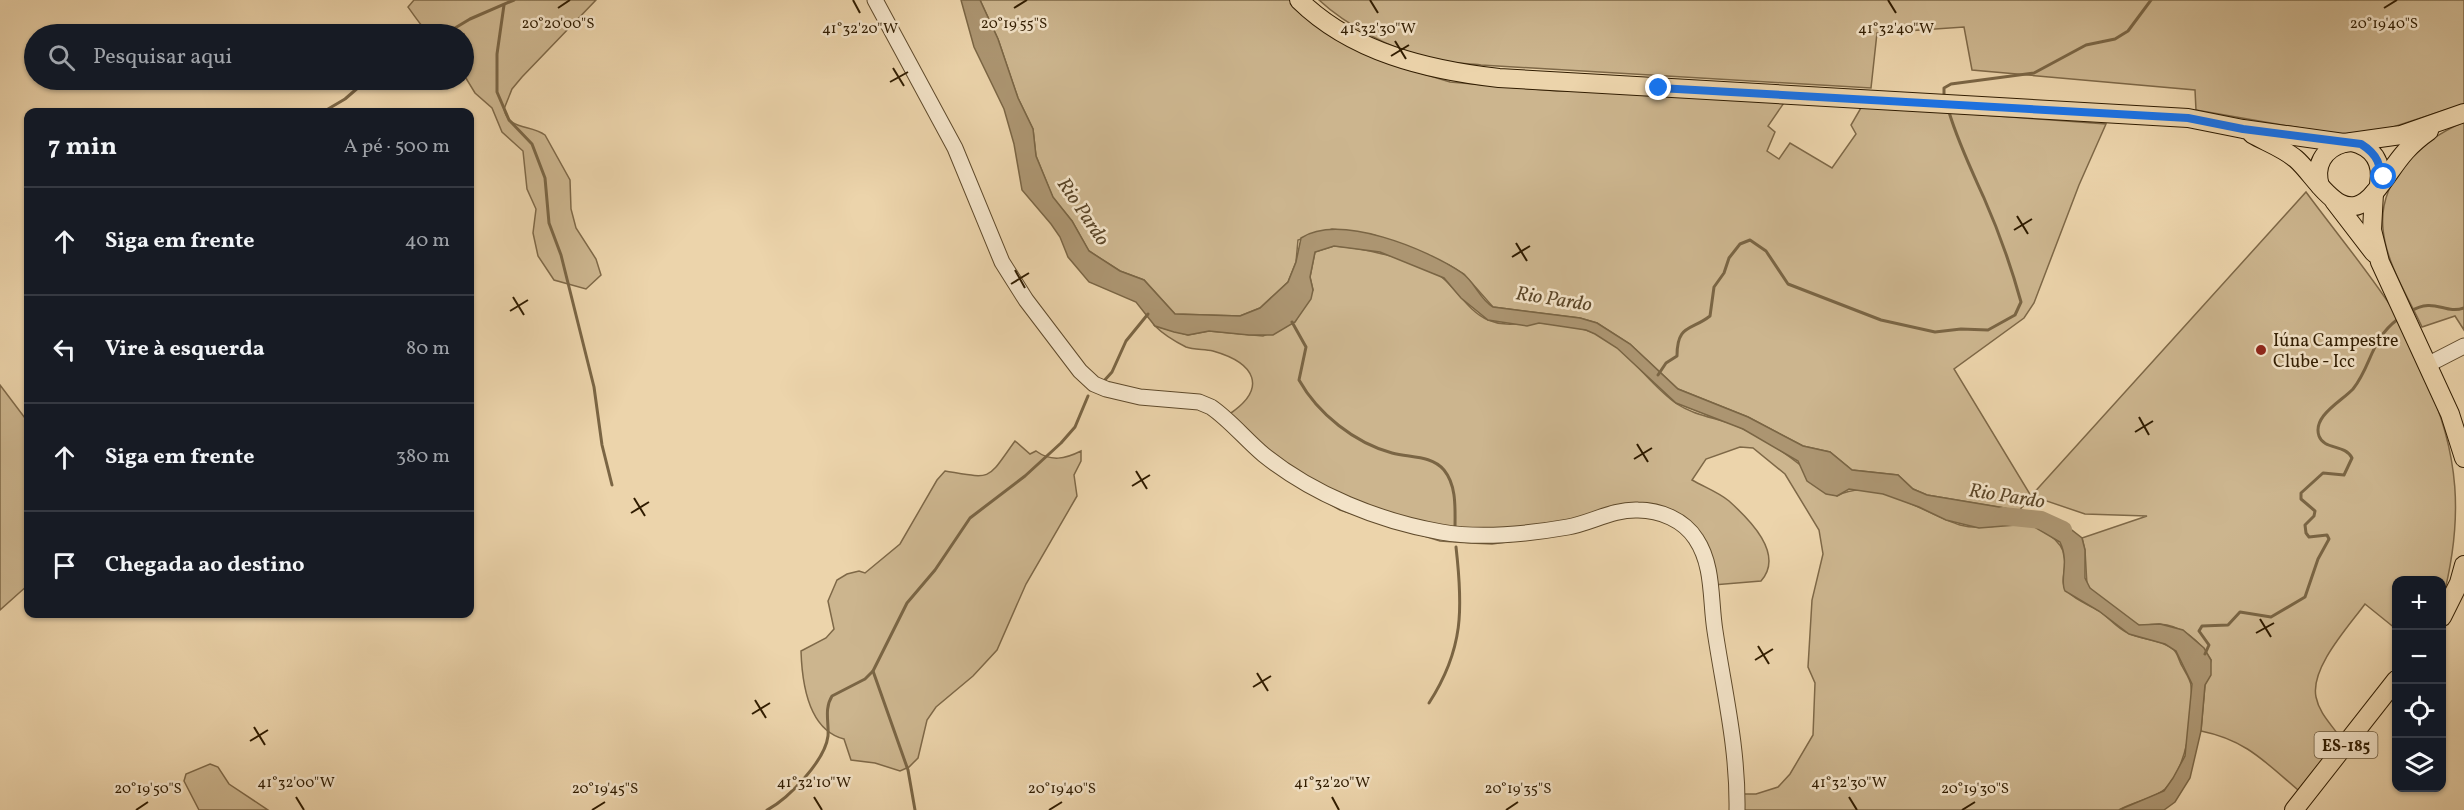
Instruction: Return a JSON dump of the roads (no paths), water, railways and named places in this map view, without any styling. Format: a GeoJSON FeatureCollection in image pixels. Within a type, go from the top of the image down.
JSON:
{"type":"FeatureCollection","features":[{"type":"Feature","properties":{"kind":"main road"},"geometry":{"type":"LineString","coordinates":[[1299,0],[1327,23],[1362,44],[1406,60],[1460,74],[2169,117],[2348,143],[2369,149],[2376,156],[2381,175],[2377,188],[2372,230],[2380,262]]}},
{"type":"Feature","properties":{"kind":"main road"},"geometry":{"type":"LineString","coordinates":[[2320,186],[2318,171],[2324,156],[2348,143],[2401,135],[2464,113]]}},
{"type":"Feature","properties":{"kind":"main road"},"geometry":{"type":"LineString","coordinates":[[2334,201],[2342,204],[2360,203],[2377,188],[2402,153],[2446,121]]}},
{"type":"Feature","properties":{"kind":"main road"},"geometry":{"type":"LineString","coordinates":[[2243,129],[2294,158],[2334,201],[2380,262],[2429,364],[2450,414],[2464,458]]}},
{"type":"Feature","properties":{"kind":"main road"},"geometry":{"type":"LineString","coordinates":[[2446,609],[2459,583],[2464,565]]}},
{"type":"Feature","properties":{"kind":"main road","name":"ES-185"},"geometry":{"type":"LineString","coordinates":[[2294,810],[2394,684]]}},
{"type":"Feature","properties":{"kind":"street"},"geometry":{"type":"LineString","coordinates":[[875,0],[955,148],[1002,262],[1033,309],[1080,371],[1094,384],[1140,397],[1199,402],[1211,407],[1264,455],[1326,494],[1382,516],[1441,532],[1490,535],[1569,527],[1607,515],[1638,510],[1670,517],[1689,530],[1703,550],[1708,566],[1714,629],[1735,741],[1737,810]]}},
{"type":"Feature","properties":{"kind":"street"},"geometry":{"type":"LineString","coordinates":[[2429,364],[2464,346]]}},
{"type":"Feature","properties":{"kind":"waterway"},"geometry":{"type":"LineString","coordinates":[[462,24],[514,0]]}},
{"type":"Feature","properties":{"kind":"waterway"},"geometry":{"type":"LineString","coordinates":[[1944,94],[1944,88],[1951,84],[2034,73],[2086,45],[2115,39],[2128,31],[2151,0]]}},
{"type":"Feature","properties":{"kind":"waterway"},"geometry":{"type":"LineString","coordinates":[[504,5],[497,54],[497,92],[509,120],[532,144],[545,178],[549,223],[561,255],[594,387],[602,445],[612,485]]}},
{"type":"Feature","properties":{"kind":"waterway"},"geometry":{"type":"LineString","coordinates":[[330,108],[355,90]]}},
{"type":"Feature","properties":{"kind":"waterway"},"geometry":{"type":"LineString","coordinates":[[1658,375],[1666,363],[1677,356],[1679,338],[1682,333],[1710,316],[1714,287],[1724,273],[1729,258],[1740,244],[1750,240],[1766,251],[1788,284],[1881,320],[1935,332],[1961,329],[1988,330],[2015,315],[2021,302],[2009,262],[1949,112]]}},
{"type":"Feature","properties":{"kind":"waterway"},"geometry":{"type":"LineString","coordinates":[[2409,312],[2426,306],[2457,310],[2464,308]]}},
{"type":"Feature","properties":{"kind":"waterway"},"geometry":{"type":"LineString","coordinates":[[1103,382],[1112,372],[1126,341],[1148,314]]}},
{"type":"Feature","properties":{"kind":"waterway"},"geometry":{"type":"LineString","coordinates":[[2205,654],[2209,645],[2199,631],[2202,626],[2228,625],[2240,612],[2271,617],[2305,597],[2318,559],[2329,539],[2327,535],[2309,537],[2306,533],[2305,525],[2314,516],[2315,511],[2301,499],[2301,493],[2323,473],[2344,475],[2352,458],[2345,451],[2322,440],[2318,429],[2320,422],[2329,410],[2353,389],[2376,344],[2398,319]]}},
{"type":"Feature","properties":{"kind":"waterway"},"geometry":{"type":"LineString","coordinates":[[1292,322],[1306,347],[1299,380],[1316,404],[1339,425],[1365,442],[1392,453],[1427,459],[1439,465],[1448,476],[1453,490],[1455,529]]}},
{"type":"Feature","properties":{"kind":"waterway"},"geometry":{"type":"LineString","coordinates":[[767,810],[795,788],[813,768],[828,736],[827,711],[832,696],[865,679],[873,671],[907,603],[935,570],[970,518],[1025,476],[1061,443],[1075,427],[1088,396]]}},
{"type":"Feature","properties":{"kind":"waterway","name":"Rio Pardo"},"geometry":{"type":"LineString","coordinates":[[2003,516],[2041,520],[2063,530]]}},
{"type":"Feature","properties":{"kind":"waterway"},"geometry":{"type":"LineString","coordinates":[[1429,703],[1449,664],[1455,646],[1460,609],[1456,547]]}},
{"type":"Feature","properties":{"kind":"waterway"},"geometry":{"type":"LineString","coordinates":[[873,671],[908,770],[915,810]]}},
{"type":"Feature","properties":{"kind":"place","name":"Iúna Campestre Clube - Icc"},"geometry":{"type":"Point","coordinates":[2261,350]}}]}
